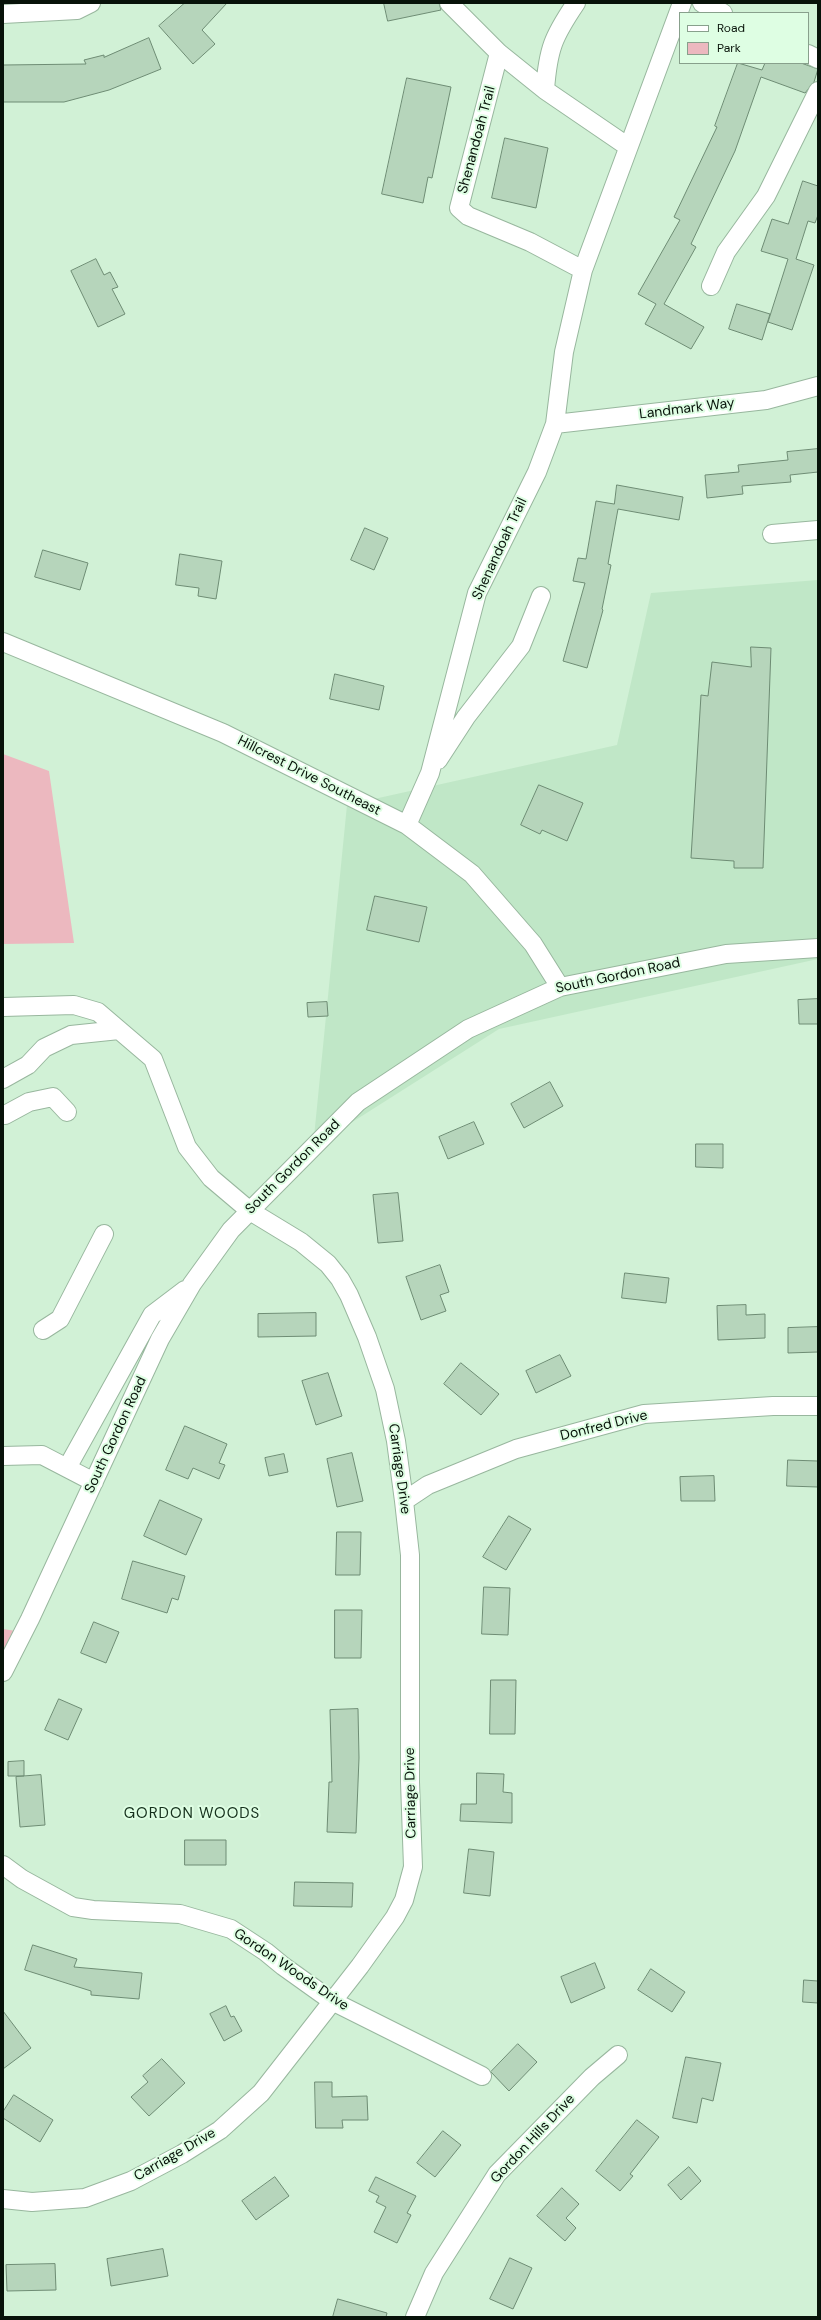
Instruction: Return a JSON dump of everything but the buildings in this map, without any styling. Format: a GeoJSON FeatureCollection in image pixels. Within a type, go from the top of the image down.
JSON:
{"type":"FeatureCollection","features":[{"type":"Feature","properties":{"kind":"street"},"geometry":{"type":"LineString","coordinates":[[3,14],[77,10],[92,3]]}},
{"type":"Feature","properties":{"kind":"street"},"geometry":{"type":"LineString","coordinates":[[449,3],[499,53],[546,90],[627,146]]}},
{"type":"Feature","properties":{"kind":"street"},"geometry":{"type":"LineString","coordinates":[[546,90],[548,60],[557,31],[576,3]]}},
{"type":"Feature","properties":{"kind":"street","name":"Shenandoah Trail"},"geometry":{"type":"LineString","coordinates":[[407,825],[430,773],[477,593],[537,472],[555,424],[564,352],[583,270],[627,146],[682,3]]}},
{"type":"Feature","properties":{"kind":"street"},"geometry":{"type":"LineString","coordinates":[[702,3],[720,12]]}},
{"type":"Feature","properties":{"kind":"street","name":"Shenandoah Trail"},"geometry":{"type":"LineString","coordinates":[[499,53],[459,208],[468,216],[530,242],[583,270]]}},
{"type":"Feature","properties":{"kind":"street"},"geometry":{"type":"LineString","coordinates":[[809,54],[818,59]]}},
{"type":"Feature","properties":{"kind":"street"},"geometry":{"type":"LineString","coordinates":[[711,286],[726,252],[766,196],[818,91]]}},
{"type":"Feature","properties":{"kind":"street","name":"Landmark Way"},"geometry":{"type":"LineString","coordinates":[[555,424],[766,400],[818,386]]}},
{"type":"Feature","properties":{"kind":"street"},"geometry":{"type":"LineString","coordinates":[[772,534],[818,530]]}},
{"type":"Feature","properties":{"kind":"street"},"geometry":{"type":"LineString","coordinates":[[430,773],[466,717],[521,646],[541,596]]}},
{"type":"Feature","properties":{"kind":"street","name":"Hillcrest Drive Southeast"},"geometry":{"type":"LineString","coordinates":[[3,642],[223,733],[407,825],[472,874],[532,944],[560,987]]}},
{"type":"Feature","properties":{"kind":"street","name":"South Gordon Road"},"geometry":{"type":"LineString","coordinates":[[3,1672],[30,1619],[160,1339],[192,1284],[231,1230],[358,1102],[468,1029],[560,987],[726,954],[818,948]]}},
{"type":"Feature","properties":{"kind":"street","name":"Carriage Drive"},"geometry":{"type":"LineString","coordinates":[[3,1007],[74,1004],[98,1012],[153,1059],[187,1147],[211,1178],[250,1211],[301,1242],[328,1264],[340,1279],[367,1337],[385,1389],[396,1441],[404,1500],[410,1555],[410,1782],[413,1867],[404,1900],[395,1917],[360,1966],[261,2093],[220,2130],[182,2154],[131,2181],[85,2198],[32,2202],[3,2199]]}},
{"type":"Feature","properties":{"kind":"street"},"geometry":{"type":"LineString","coordinates":[[3,1079],[28,1065],[44,1048],[71,1035],[119,1030]]}},
{"type":"Feature","properties":{"kind":"street"},"geometry":{"type":"LineString","coordinates":[[5,1115],[29,1102],[53,1097],[66,1112]]}},
{"type":"Feature","properties":{"kind":"street"},"geometry":{"type":"LineString","coordinates":[[43,1330],[60,1319],[104,1234]]}},
{"type":"Feature","properties":{"kind":"street"},"geometry":{"type":"LineString","coordinates":[[67,1468],[152,1315],[192,1284]]}},
{"type":"Feature","properties":{"kind":"street","name":"Donfred Drive"},"geometry":{"type":"LineString","coordinates":[[404,1500],[428,1485],[516,1449],[644,1414],[773,1406],[818,1406]]}},
{"type":"Feature","properties":{"kind":"street"},"geometry":{"type":"LineString","coordinates":[[3,1456],[42,1456],[94,1482]]}},
{"type":"Feature","properties":{"kind":"street","name":"Gordon Woods Drive"},"geometry":{"type":"LineString","coordinates":[[3,1865],[22,1879],[73,1907],[93,1910],[180,1914],[231,1929],[266,1952],[332,2001],[482,2076]]}},
{"type":"Feature","properties":{"kind":"street","name":"Gordon Hills Drive"},"geometry":{"type":"LineString","coordinates":[[415,2317],[434,2273],[497,2174],[592,2077],[618,2055]]}},
{"type":"Feature","properties":{"kind":"shaded area"},"geometry":{"type":"Polygon","coordinates":[[[818,580],[818,959],[499,1029],[313,1147],[347,805],[617,745],[651,593],[818,580]]]}},
{"type":"Feature","properties":{"kind":"green space"},"geometry":{"type":"Polygon","coordinates":[[[3,754],[49,771],[74,943],[3,944],[3,754]]]}},
{"type":"Feature","properties":{"kind":"green space"},"geometry":{"type":"Polygon","coordinates":[[[3,1629],[16,1631],[3,1657],[3,1629]]]}},
{"type":"Feature","properties":{"kind":"district","name":"GORDON WOODS"},"geometry":{"type":"Point","coordinates":[192,1814]}}]}
